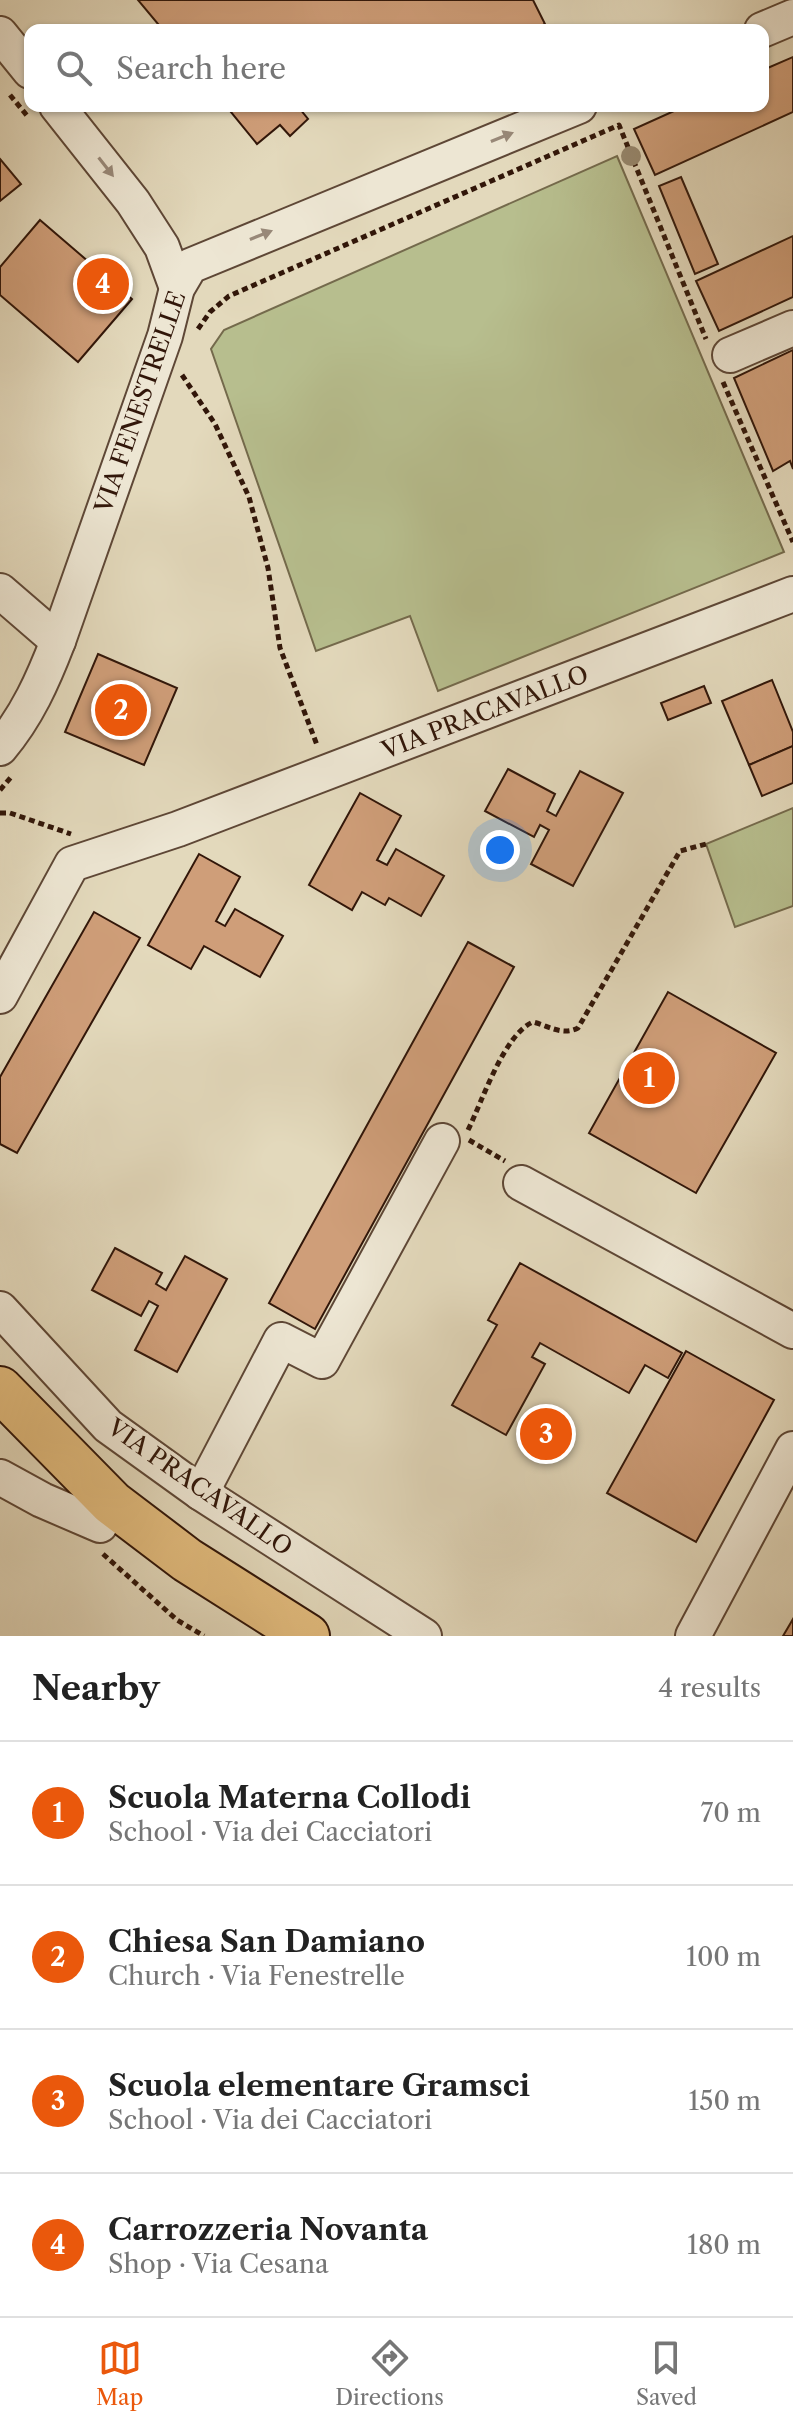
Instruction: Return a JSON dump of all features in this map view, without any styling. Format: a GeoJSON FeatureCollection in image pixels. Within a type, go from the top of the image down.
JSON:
{"type":"FeatureCollection","features":[{"type":"Feature","properties":{"kind":"main road"},"geometry":{"type":"LineString","coordinates":[[0,1389],[112,1503],[187,1560],[307,1636]]}},
{"type":"Feature","properties":{"kind":"main road"},"geometry":{"type":"LineString","coordinates":[[0,1429],[61,1493],[100,1525],[186,1592],[257,1636]]}},
{"type":"Feature","properties":{"kind":"street"},"geometry":{"type":"LineString","coordinates":[[769,27],[793,17]]}},
{"type":"Feature","properties":{"kind":"street"},"geometry":{"type":"LineString","coordinates":[[0,34],[20,82]]}},
{"type":"Feature","properties":{"kind":"street"},"geometry":{"type":"LineString","coordinates":[[43,112],[133,202],[178,238],[192,270],[565,112]]}},
{"type":"Feature","properties":{"kind":"street","name":"VIA FENESTRELLE"},"geometry":{"type":"LineString","coordinates":[[10,758],[16,729],[39,688],[58,641],[165,336],[192,270]]}},
{"type":"Feature","properties":{"kind":"street"},"geometry":{"type":"LineString","coordinates":[[720,359],[793,328]]}},
{"type":"Feature","properties":{"kind":"street"},"geometry":{"type":"LineString","coordinates":[[0,591],[58,641]]}},
{"type":"Feature","properties":{"kind":"street","name":"VIA PRACAVALLO"},"geometry":{"type":"LineString","coordinates":[[116,849],[178,829],[793,594]]}},
{"type":"Feature","properties":{"kind":"street"},"geometry":{"type":"LineString","coordinates":[[0,996],[72,864],[116,849]]}},
{"type":"Feature","properties":{"kind":"street"},"geometry":{"type":"LineString","coordinates":[[201,1493],[281,1340],[322,1361],[442,1141]]}},
{"type":"Feature","properties":{"kind":"street"},"geometry":{"type":"LineString","coordinates":[[521,1183],[793,1331]]}},
{"type":"Feature","properties":{"kind":"street","name":"VIA PRACAVALLO"},"geometry":{"type":"LineString","coordinates":[[0,1309],[108,1426],[201,1493],[424,1636]]}},
{"type":"Feature","properties":{"kind":"street"},"geometry":{"type":"LineString","coordinates":[[693,1636],[793,1449]]}},
{"type":"Feature","properties":{"kind":"street"},"geometry":{"type":"LineString","coordinates":[[0,1477],[100,1525]]}},
{"type":"Feature","properties":{"kind":"path"},"geometry":{"type":"LineString","coordinates":[[165,336],[188,350],[210,312],[229,296],[619,125],[720,359],[793,542]]}},
{"type":"Feature","properties":{"kind":"path"},"geometry":{"type":"LineString","coordinates":[[176,382],[179,371],[215,424],[249,497],[268,568],[280,648],[322,758]]}},
{"type":"Feature","properties":{"kind":"path"},"geometry":{"type":"LineString","coordinates":[[0,790],[10,758]]}},
{"type":"Feature","properties":{"kind":"path"},"geometry":{"type":"LineString","coordinates":[[0,813],[10,813],[116,849]]}},
{"type":"Feature","properties":{"kind":"path"},"geometry":{"type":"LineString","coordinates":[[442,1141],[464,1138],[506,1051],[526,1026],[533,1022],[559,1032],[571,1032],[578,1028],[680,851],[706,844]]}},
{"type":"Feature","properties":{"kind":"green space"},"geometry":{"type":"Polygon","coordinates":[[[617,156],[784,552],[438,691],[410,616],[316,651],[211,349],[224,330],[617,156]]]}},
{"type":"Feature","properties":{"kind":"green space"},"geometry":{"type":"Polygon","coordinates":[[[793,808],[793,906],[735,927],[706,844],[793,808]]]}},
{"type":"Feature","properties":{"kind":"building"},"geometry":{"type":"Polygon","coordinates":[[[138,0],[533,0],[545,24],[158,24],[138,0]]]}},
{"type":"Feature","properties":{"kind":"building"},"geometry":{"type":"Polygon","coordinates":[[[793,57],[793,112],[655,175],[634,129],[672,112],[769,112],[769,67],[793,57]]]}},
{"type":"Feature","properties":{"kind":"building"},"geometry":{"type":"Polygon","coordinates":[[[231,112],[302,112],[308,119],[290,136],[280,125],[257,144],[231,112]]]}},
{"type":"Feature","properties":{"kind":"building"},"geometry":{"type":"Polygon","coordinates":[[[0,159],[21,184],[0,201],[0,159]]]}},
{"type":"Feature","properties":{"kind":"building"},"geometry":{"type":"Polygon","coordinates":[[[681,177],[718,264],[695,274],[659,186],[681,177]]]}},
{"type":"Feature","properties":{"kind":"building"},"geometry":{"type":"Polygon","coordinates":[[[40,220],[132,299],[78,362],[0,295],[0,267],[40,220]]]}},
{"type":"Feature","properties":{"kind":"building"},"geometry":{"type":"Polygon","coordinates":[[[793,236],[793,297],[719,331],[696,281],[793,236]]]}},
{"type":"Feature","properties":{"kind":"building"},"geometry":{"type":"Polygon","coordinates":[[[793,350],[793,469],[790,461],[773,471],[734,378],[793,350]]]}},
{"type":"Feature","properties":{"kind":"building"},"geometry":{"type":"Polygon","coordinates":[[[98,654],[177,688],[144,765],[65,732],[98,654]]]}},
{"type":"Feature","properties":{"kind":"building"},"geometry":{"type":"Polygon","coordinates":[[[772,680],[793,732],[793,746],[749,765],[722,701],[772,680]]]}},
{"type":"Feature","properties":{"kind":"building"},"geometry":{"type":"Polygon","coordinates":[[[704,686],[711,703],[668,720],[661,703],[704,686]]]}},
{"type":"Feature","properties":{"kind":"building"},"geometry":{"type":"Polygon","coordinates":[[[793,746],[793,783],[762,796],[749,765],[793,746]]]}},
{"type":"Feature","properties":{"kind":"building"},"geometry":{"type":"Polygon","coordinates":[[[508,769],[555,794],[547,811],[556,816],[580,771],[623,793],[573,886],[531,864],[549,830],[540,825],[534,837],[485,811],[508,769]]]}},
{"type":"Feature","properties":{"kind":"building"},"geometry":{"type":"Polygon","coordinates":[[[360,793],[401,816],[377,860],[387,865],[396,849],[444,876],[421,916],[389,898],[385,905],[362,892],[352,910],[309,885],[360,793]]]}},
{"type":"Feature","properties":{"kind":"building"},"geometry":{"type":"Polygon","coordinates":[[[199,854],[240,877],[216,921],[225,926],[235,909],[283,936],[260,977],[204,946],[191,969],[148,945],[199,854]]]}},
{"type":"Feature","properties":{"kind":"building"},"geometry":{"type":"Polygon","coordinates":[[[94,912],[140,938],[17,1153],[0,1144],[0,1077],[94,912]]]}},
{"type":"Feature","properties":{"kind":"building"},"geometry":{"type":"Polygon","coordinates":[[[468,942],[514,967],[315,1329],[269,1303],[468,942]]]}},
{"type":"Feature","properties":{"kind":"building"},"geometry":{"type":"Polygon","coordinates":[[[668,992],[776,1053],[696,1193],[589,1133],[668,992]]]}},
{"type":"Feature","properties":{"kind":"building"},"geometry":{"type":"Polygon","coordinates":[[[115,1248],[162,1273],[156,1284],[166,1290],[185,1256],[227,1279],[177,1372],[135,1350],[158,1306],[149,1301],[141,1316],[92,1290],[115,1248]]]}},
{"type":"Feature","properties":{"kind":"building"},"geometry":{"type":"Polygon","coordinates":[[[520,1263],[682,1353],[668,1378],[645,1365],[629,1393],[540,1343],[532,1357],[545,1364],[506,1435],[452,1405],[497,1325],[488,1320],[520,1263]]]}},
{"type":"Feature","properties":{"kind":"building"},"geometry":{"type":"Polygon","coordinates":[[[686,1351],[774,1400],[696,1542],[607,1493],[686,1351]]]}},
{"type":"Feature","properties":{"kind":"building"},"geometry":{"type":"Polygon","coordinates":[[[793,1619],[793,1636],[783,1636],[793,1619]]]}},
{"type":"Feature","properties":{"kind":"place","name":"Carrozzeria Novanta"},"geometry":{"type":"Point","coordinates":[103,284]}},
{"type":"Feature","properties":{"kind":"place","name":"Chiesa San Damiano"},"geometry":{"type":"Point","coordinates":[121,710]}},
{"type":"Feature","properties":{"kind":"place","name":"Scuola Materna Collodi"},"geometry":{"type":"Point","coordinates":[649,1078]}},
{"type":"Feature","properties":{"kind":"place","name":"Scuola elementare Gramsci"},"geometry":{"type":"Point","coordinates":[546,1434]}}]}
